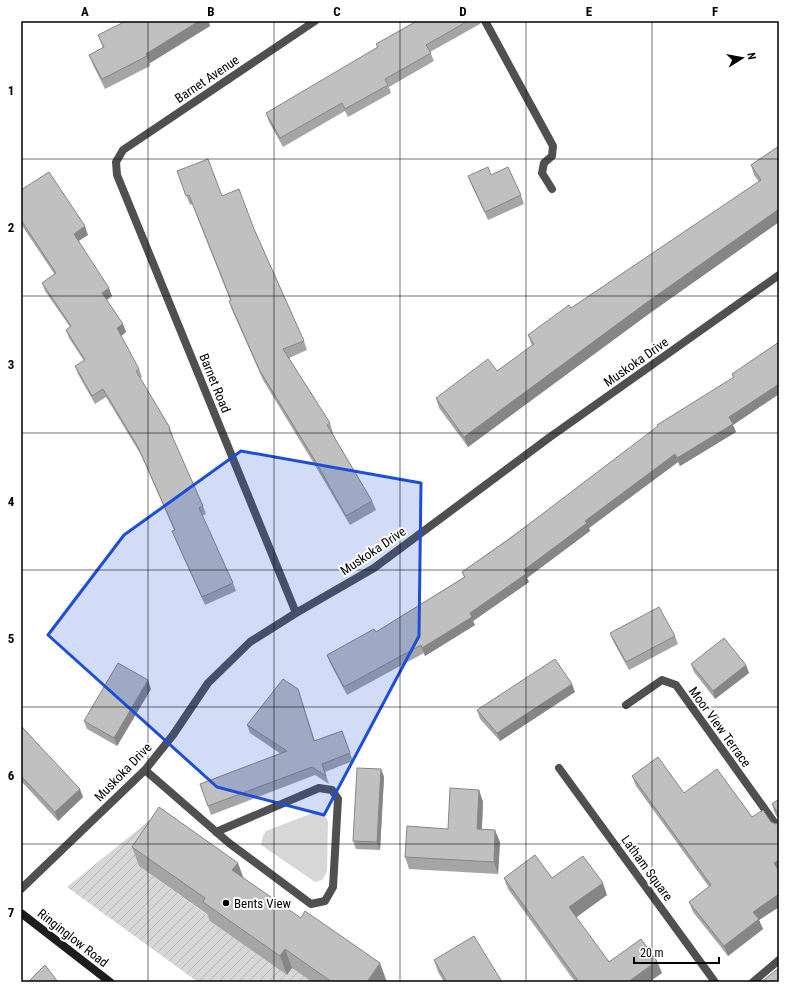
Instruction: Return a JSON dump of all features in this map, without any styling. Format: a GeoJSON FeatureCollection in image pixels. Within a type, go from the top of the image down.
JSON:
{"type":"FeatureCollection","features":[{"type":"Feature","properties":{"kind":"street","name":"Barnet Avenue"},"geometry":{"type":"LineString","coordinates":[[116,162],[123,150],[315,21]]}},
{"type":"Feature","properties":{"kind":"street"},"geometry":{"type":"LineString","coordinates":[[486,21],[553,146],[552,156],[544,163],[542,173],[552,189]]}},
{"type":"Feature","properties":{"kind":"street","name":"Barnet Road"},"geometry":{"type":"LineString","coordinates":[[116,162],[117,175],[296,613]]}},
{"type":"Feature","properties":{"kind":"street","name":"Muskoka Drive"},"geometry":{"type":"LineString","coordinates":[[21,889],[144,770],[173,735],[208,683],[250,642],[296,613],[374,568],[550,437],[779,274]]}},
{"type":"Feature","properties":{"kind":"street","name":"Moor View Terrace"},"geometry":{"type":"LineString","coordinates":[[626,705],[662,680],[676,685],[779,830]]}},
{"type":"Feature","properties":{"kind":"street","name":"Latham Square"},"geometry":{"type":"LineString","coordinates":[[559,768],[715,982]]}},
{"type":"Feature","properties":{"kind":"street"},"geometry":{"type":"LineString","coordinates":[[144,770],[216,832],[311,904],[325,901],[333,887],[338,799],[332,790],[319,788],[216,832]]}},
{"type":"Feature","properties":{"kind":"street","name":"Ringinglow Road"},"geometry":{"type":"LineString","coordinates":[[21,913],[110,982]]}},
{"type":"Feature","properties":{"kind":"street"},"geometry":{"type":"LineString","coordinates":[[753,982],[779,960]]}},
{"type":"Feature","properties":{"kind":"highlighted area"},"geometry":{"type":"Polygon","coordinates":[[[241,451],[421,483],[419,636],[324,815],[217,787],[48,635],[124,535],[241,451]]]}},
{"type":"Feature","properties":{"kind":"shaded area"},"geometry":{"type":"Polygon","coordinates":[[[165,808],[161,822],[139,866],[212,918],[287,975],[292,968],[312,982],[198,982],[67,887],[165,808]]]}},
{"type":"Feature","properties":{"kind":"shaded area"},"geometry":{"type":"Polygon","coordinates":[[[315,812],[326,817],[328,822],[327,871],[323,879],[315,882],[261,845],[266,831],[315,812]]]}},
{"type":"Feature","properties":{"kind":"building"},"geometry":{"type":"Polygon","coordinates":[[[126,21],[199,21],[146,54],[147,56],[102,79],[89,55],[104,47],[98,35],[126,21]]]}},
{"type":"Feature","properties":{"kind":"building"},"geometry":{"type":"Polygon","coordinates":[[[417,21],[468,21],[426,45],[431,53],[385,79],[388,85],[345,109],[342,103],[280,138],[266,113],[378,47],[376,44],[417,21]]]}},
{"type":"Feature","properties":{"kind":"building"},"geometry":{"type":"Polygon","coordinates":[[[779,146],[779,209],[646,303],[464,437],[436,398],[488,359],[497,371],[534,344],[528,335],[569,305],[571,308],[761,180],[751,165],[779,146]]]}},
{"type":"Feature","properties":{"kind":"building"},"geometry":{"type":"Polygon","coordinates":[[[208,159],[222,196],[239,189],[254,229],[304,341],[283,349],[330,423],[327,425],[372,501],[346,516],[316,462],[260,371],[229,301],[231,300],[189,195],[186,196],[177,171],[208,159]]]}},
{"type":"Feature","properties":{"kind":"building"},"geometry":{"type":"Polygon","coordinates":[[[488,167],[491,175],[508,167],[521,195],[485,212],[468,176],[488,167]]]}},
{"type":"Feature","properties":{"kind":"building"},"geometry":{"type":"Polygon","coordinates":[[[49,172],[85,226],[74,234],[109,288],[102,293],[123,324],[117,328],[139,369],[136,371],[170,428],[169,429],[203,506],[199,508],[233,583],[202,597],[172,531],[175,530],[138,447],[103,389],[92,396],[75,366],[85,360],[66,330],[71,326],[42,283],[56,273],[21,220],[21,190],[49,172]]]}},
{"type":"Feature","properties":{"kind":"building"},"geometry":{"type":"Polygon","coordinates":[[[779,342],[779,384],[729,417],[733,424],[677,458],[675,454],[585,521],[587,523],[524,570],[526,574],[470,613],[472,617],[422,648],[421,645],[344,687],[327,655],[374,629],[376,632],[465,577],[462,572],[512,537],[658,426],[657,425],[734,377],[732,374],[779,342]]]}},
{"type":"Feature","properties":{"kind":"building"},"geometry":{"type":"Polygon","coordinates":[[[659,607],[675,636],[626,662],[610,633],[659,607]]]}},
{"type":"Feature","properties":{"kind":"building"},"geometry":{"type":"Polygon","coordinates":[[[724,638],[746,665],[713,691],[691,664],[724,638]]]}},
{"type":"Feature","properties":{"kind":"building"},"geometry":{"type":"Polygon","coordinates":[[[555,659],[572,684],[497,733],[477,710],[555,659]]]}},
{"type":"Feature","properties":{"kind":"building"},"geometry":{"type":"Polygon","coordinates":[[[118,663],[148,680],[114,738],[84,721],[118,663]]]}},
{"type":"Feature","properties":{"kind":"building"},"geometry":{"type":"Polygon","coordinates":[[[283,679],[298,689],[314,741],[342,731],[350,753],[322,764],[326,776],[312,767],[208,806],[200,784],[287,751],[247,725],[283,679]]]}},
{"type":"Feature","properties":{"kind":"building"},"geometry":{"type":"Polygon","coordinates":[[[21,726],[80,789],[55,812],[21,776],[21,726]]]}},
{"type":"Feature","properties":{"kind":"building"},"geometry":{"type":"Polygon","coordinates":[[[658,757],[684,793],[717,769],[752,817],[763,810],[771,822],[776,824],[779,822],[779,860],[774,863],[779,871],[779,894],[753,912],[759,919],[724,946],[689,902],[711,885],[632,776],[658,757]]]}},
{"type":"Feature","properties":{"kind":"building"},"geometry":{"type":"Polygon","coordinates":[[[357,768],[381,769],[377,842],[353,841],[357,768]]]}},
{"type":"Feature","properties":{"kind":"building"},"geometry":{"type":"Polygon","coordinates":[[[450,788],[479,790],[477,829],[495,830],[494,862],[405,857],[407,826],[448,829],[450,788]]]}},
{"type":"Feature","properties":{"kind":"building"},"geometry":{"type":"Polygon","coordinates":[[[779,799],[779,815],[772,804],[779,799]]]}},
{"type":"Feature","properties":{"kind":"building","name":"Bents View"},"geometry":{"type":"Polygon","coordinates":[[[159,807],[238,863],[232,870],[301,918],[305,911],[380,963],[367,982],[332,982],[285,949],[280,956],[203,902],[205,898],[132,847],[159,807]]]}},
{"type":"Feature","properties":{"kind":"building"},"geometry":{"type":"Polygon","coordinates":[[[535,855],[552,878],[583,856],[603,883],[569,907],[609,962],[641,939],[657,961],[628,982],[579,982],[504,878],[535,855]]]}},
{"type":"Feature","properties":{"kind":"building"},"geometry":{"type":"Polygon","coordinates":[[[474,936],[502,982],[447,982],[434,960],[474,936]]]}},
{"type":"Feature","properties":{"kind":"building"},"geometry":{"type":"Polygon","coordinates":[[[45,965],[58,982],[28,982],[45,965]]]}},
{"type":"Feature","properties":{"kind":"building"},"geometry":{"type":"Polygon","coordinates":[[[779,968],[779,982],[761,982],[779,968]]]}},
{"type":"Feature","properties":{"kind":"place","name":"Bents View"},"geometry":{"type":"Point","coordinates":[226,903]}}]}
